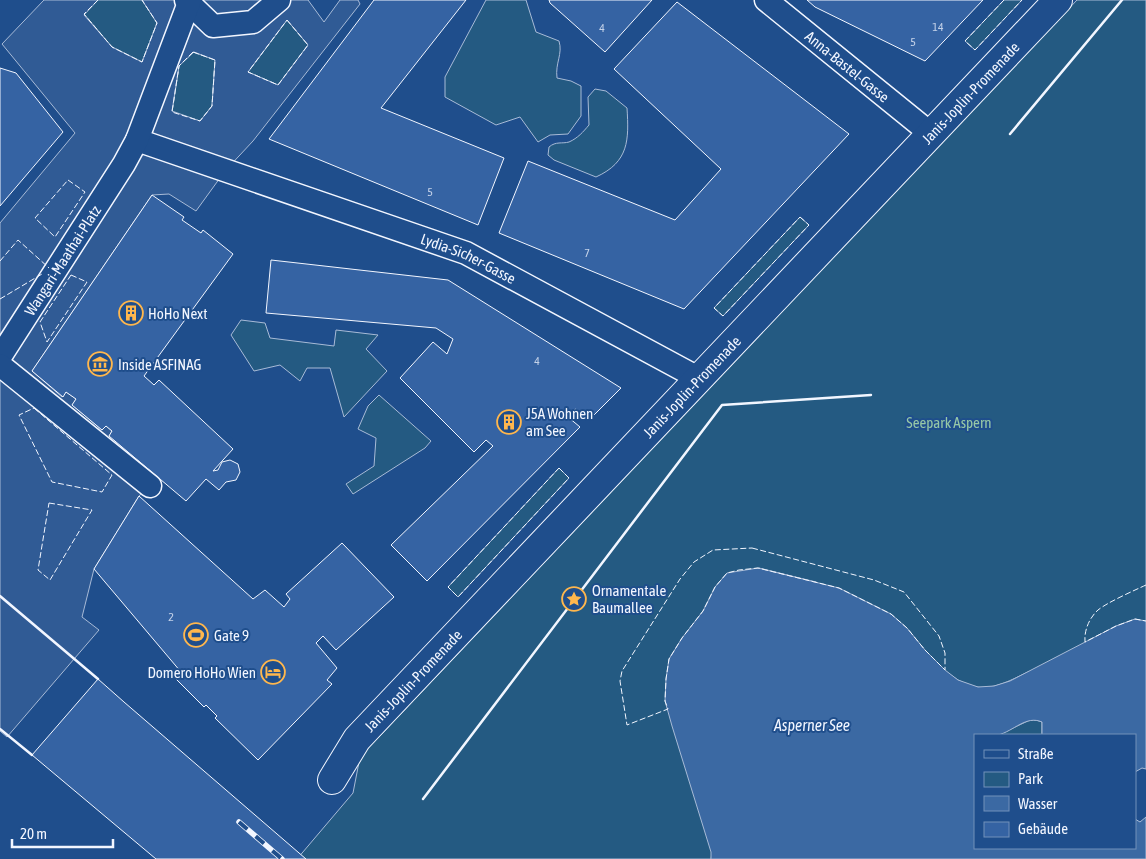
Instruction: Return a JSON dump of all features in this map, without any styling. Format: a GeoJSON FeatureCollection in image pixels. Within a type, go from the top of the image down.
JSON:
{"type":"FeatureCollection","features":[{"type":"Feature","properties":{"kind":"street"},"geometry":{"type":"LineString","coordinates":[[188,1],[213,26],[253,22],[279,0]]}},
{"type":"Feature","properties":{"kind":"street","name":"Anna-Bastel-Gasse"},"geometry":{"type":"LineString","coordinates":[[766,0],[930,133]]}},
{"type":"Feature","properties":{"kind":"street","name":"Janis-Joplin-Promenade"},"geometry":{"type":"LineString","coordinates":[[332,780],[357,738],[1058,0]]}},
{"type":"Feature","properties":{"kind":"street","name":"Wangari-Maathai-Platz"},"geometry":{"type":"LineString","coordinates":[[0,357],[124,164],[137,140],[188,1]]}},
{"type":"Feature","properties":{"kind":"street","name":"Lydia-Sicher-Gasse"},"geometry":{"type":"LineString","coordinates":[[137,140],[466,253],[700,379]]}},
{"type":"Feature","properties":{"kind":"street"},"geometry":{"type":"LineString","coordinates":[[0,365],[150,486]]}},
{"type":"Feature","properties":{"kind":"green space"},"geometry":{"type":"Polygon","coordinates":[[[98,0],[142,0],[157,23],[142,62],[112,47],[84,14],[98,0]]]}},
{"type":"Feature","properties":{"kind":"green space"},"geometry":{"type":"Polygon","coordinates":[[[486,0],[526,0],[536,32],[559,41],[557,78],[571,81],[581,86],[581,116],[568,134],[550,135],[538,142],[520,117],[496,125],[445,97],[445,77],[486,0]]]}},
{"type":"Feature","properties":{"kind":"green space"},"geometry":{"type":"Polygon","coordinates":[[[1004,0],[1022,0],[975,50],[965,41],[1004,0]]]}},
{"type":"Feature","properties":{"kind":"green space","name":"Seepark Aspern"},"geometry":{"type":"Polygon","coordinates":[[[1077,0],[1146,0],[1146,638],[1028,672],[997,685],[983,688],[977,687],[958,680],[816,582],[759,568],[711,859],[297,859],[353,793],[360,757],[1077,0]]]}},
{"type":"Feature","properties":{"kind":"green space"},"geometry":{"type":"Polygon","coordinates":[[[287,20],[308,45],[278,85],[248,72],[287,20]]]}},
{"type":"Feature","properties":{"kind":"green space"},"geometry":{"type":"Polygon","coordinates":[[[193,52],[215,60],[212,106],[200,121],[172,112],[179,66],[193,52]]]}},
{"type":"Feature","properties":{"kind":"green space"},"geometry":{"type":"Polygon","coordinates":[[[595,89],[606,91],[627,108],[628,120],[627,140],[621,157],[607,171],[596,177],[554,160],[548,155],[549,147],[554,144],[569,142],[580,135],[589,125],[588,97],[595,89]]]}},
{"type":"Feature","properties":{"kind":"green space"},"geometry":{"type":"Polygon","coordinates":[[[800,217],[809,225],[723,316],[714,308],[800,217]]]}},
{"type":"Feature","properties":{"kind":"green space"},"geometry":{"type":"Polygon","coordinates":[[[241,320],[265,323],[270,338],[334,346],[336,330],[378,335],[366,349],[387,371],[344,417],[330,368],[307,368],[300,381],[280,365],[254,371],[231,335],[241,320]]]}},
{"type":"Feature","properties":{"kind":"green space"},"geometry":{"type":"Polygon","coordinates":[[[379,395],[431,441],[425,448],[353,494],[346,484],[374,466],[376,438],[358,429],[368,406],[379,395]]]}},
{"type":"Feature","properties":{"kind":"green space"},"geometry":{"type":"Polygon","coordinates":[[[559,468],[569,478],[458,597],[448,587],[559,468]]]}},
{"type":"Feature","properties":{"kind":"green space"},"geometry":{"type":"Polygon","coordinates":[[[1030,720],[1042,722],[1042,734],[1000,734],[1030,720]]]}},
{"type":"Feature","properties":{"kind":"shaded area"},"geometry":{"type":"Polygon","coordinates":[[[44,0],[98,0],[84,15],[112,47],[142,62],[157,23],[142,0],[308,0],[324,22],[340,0],[358,0],[360,4],[253,141],[225,171],[196,211],[169,194],[152,195],[32,371],[62,397],[66,392],[76,399],[72,405],[102,430],[106,426],[112,431],[109,436],[155,474],[150,486],[139,496],[94,569],[82,617],[99,630],[7,737],[0,731],[0,223],[75,133],[2,44],[44,0]],[[287,20],[248,72],[278,85],[308,45],[287,20]],[[194,52],[179,66],[172,111],[200,121],[212,106],[215,60],[194,52]]]}},
{"type":"Feature","properties":{"kind":"water","name":"Asperner See"},"geometry":{"type":"Polygon","coordinates":[[[758,568],[839,588],[891,614],[907,628],[945,670],[958,680],[978,687],[994,686],[1010,681],[1116,626],[1135,619],[1146,621],[1146,769],[1142,768],[1136,771],[1136,734],[1042,734],[1042,722],[1036,720],[1025,722],[1001,734],[974,734],[974,849],[1136,849],[1136,820],[1140,822],[1146,817],[1146,859],[711,859],[711,852],[665,701],[666,679],[669,659],[682,638],[703,611],[715,587],[727,573],[758,568]]]}},
{"type":"Feature","properties":{"kind":"building"},"geometry":{"type":"Polygon","coordinates":[[[374,0],[466,0],[381,108],[504,158],[478,225],[269,139],[374,0]]]}},
{"type":"Feature","properties":{"kind":"building"},"geometry":{"type":"Polygon","coordinates":[[[549,0],[652,0],[605,52],[550,3],[549,0]]]}},
{"type":"Feature","properties":{"kind":"building"},"geometry":{"type":"Polygon","coordinates":[[[807,0],[983,0],[925,61],[815,7],[807,0]]]}},
{"type":"Feature","properties":{"kind":"building"},"geometry":{"type":"Polygon","coordinates":[[[677,2],[849,134],[684,309],[499,233],[528,161],[675,220],[721,169],[614,69],[677,2]]]}},
{"type":"Feature","properties":{"kind":"building"},"geometry":{"type":"Polygon","coordinates":[[[0,68],[16,73],[63,132],[0,206],[0,68]]]}},
{"type":"Feature","properties":{"kind":"building","name":"HoHo Next"},"geometry":{"type":"Polygon","coordinates":[[[152,195],[184,217],[182,220],[201,233],[203,230],[233,254],[144,376],[154,385],[159,380],[233,449],[213,471],[218,470],[222,462],[230,460],[238,464],[240,472],[236,480],[226,482],[219,490],[206,479],[186,501],[109,436],[112,431],[106,426],[102,430],[72,405],[76,399],[66,392],[63,397],[32,371],[152,195]]]}},
{"type":"Feature","properties":{"kind":"building","name":"J5A Wohnen am See"},"geometry":{"type":"Polygon","coordinates":[[[271,260],[448,280],[621,388],[591,418],[575,409],[568,417],[580,427],[427,581],[391,545],[493,446],[486,440],[474,452],[400,378],[433,342],[447,354],[453,339],[436,328],[266,313],[271,260]]]}},
{"type":"Feature","properties":{"kind":"building"},"geometry":{"type":"Polygon","coordinates":[[[139,496],[253,599],[265,590],[284,607],[290,599],[286,594],[342,543],[394,597],[336,650],[323,636],[316,643],[337,668],[327,680],[332,684],[258,760],[215,718],[217,716],[206,705],[204,707],[175,678],[181,672],[94,569],[139,496]]]}},
{"type":"Feature","properties":{"kind":"building"},"geometry":{"type":"Polygon","coordinates":[[[98,679],[306,859],[156,859],[32,755],[98,679]]]}},
{"type":"Feature","properties":{"kind":"railway"},"geometry":{"type":"LineString","coordinates":[[239,822],[282,859]]}},
{"type":"Feature","properties":{"kind":"fence"},"geometry":{"type":"LineString","coordinates":[[98,0],[84,14],[112,47],[142,62],[157,23],[142,0]]}},
{"type":"Feature","properties":{"kind":"fence"},"geometry":{"type":"LineString","coordinates":[[1004,0],[965,41],[975,50],[1022,0]]}},
{"type":"Feature","properties":{"kind":"fence"},"geometry":{"type":"LineString","coordinates":[[287,20],[308,45],[278,85],[248,72],[287,20]]}},
{"type":"Feature","properties":{"kind":"fence"},"geometry":{"type":"LineString","coordinates":[[193,52],[215,60],[212,106],[200,121],[172,112],[179,66],[193,52]]}},
{"type":"Feature","properties":{"kind":"fence"},"geometry":{"type":"LineString","coordinates":[[68,180],[85,192],[55,237],[35,218],[68,180]]}},
{"type":"Feature","properties":{"kind":"fence"},"geometry":{"type":"LineString","coordinates":[[800,217],[809,225],[723,316],[714,308],[800,217]]}},
{"type":"Feature","properties":{"kind":"fence"},"geometry":{"type":"LineString","coordinates":[[0,261],[18,240],[49,268]]}},
{"type":"Feature","properties":{"kind":"fence"},"geometry":{"type":"LineString","coordinates":[[0,299],[42,274]]}},
{"type":"Feature","properties":{"kind":"fence"},"geometry":{"type":"LineString","coordinates":[[71,275],[87,282],[47,342],[40,322],[71,275]]}},
{"type":"Feature","properties":{"kind":"fence"},"geometry":{"type":"LineString","coordinates":[[34,408],[112,475],[102,492],[52,482],[19,415],[34,408]]}},
{"type":"Feature","properties":{"kind":"fence"},"geometry":{"type":"LineString","coordinates":[[559,468],[569,478],[458,597],[448,587],[559,468]]}},
{"type":"Feature","properties":{"kind":"fence"},"geometry":{"type":"LineString","coordinates":[[49,503],[92,510],[50,580],[38,570],[49,503]]}},
{"type":"Feature","properties":{"kind":"fence"},"geometry":{"type":"LineString","coordinates":[[752,548],[874,580],[904,592],[939,636],[945,653],[945,670],[907,628],[891,614],[839,588],[758,568],[739,570],[727,573],[715,587],[703,611],[682,638],[669,659],[665,701],[668,709],[627,725],[620,681],[622,671],[680,579],[694,562],[713,550],[752,548]]}},
{"type":"Feature","properties":{"kind":"fence"},"geometry":{"type":"LineString","coordinates":[[1146,585],[1098,610],[1088,625],[1085,633],[1085,642],[1116,626],[1135,619],[1146,621]]}},
{"type":"Feature","properties":{"kind":"wall"},"geometry":{"type":"LineString","coordinates":[[1010,134],[1122,0]]}},
{"type":"Feature","properties":{"kind":"wall"},"geometry":{"type":"LineString","coordinates":[[423,799],[722,405],[871,395]]}},
{"type":"Feature","properties":{"kind":"wall"},"geometry":{"type":"LineString","coordinates":[[0,596],[98,679]]}},
{"type":"Feature","properties":{"kind":"wall"},"geometry":{"type":"LineString","coordinates":[[0,729],[32,755]]}},
{"type":"Feature","properties":{"kind":"place","name":"HoHo Next"},"geometry":{"type":"Point","coordinates":[131,313]}},
{"type":"Feature","properties":{"kind":"place","name":"Inside ASFINAG"},"geometry":{"type":"Point","coordinates":[100,364]}},
{"type":"Feature","properties":{"kind":"place","name":"J5A Wohnen am See"},"geometry":{"type":"Point","coordinates":[509,422]}},
{"type":"Feature","properties":{"kind":"place","name":"Ornamentale Baumallee"},"geometry":{"type":"Point","coordinates":[574,599]}},
{"type":"Feature","properties":{"kind":"place","name":"Gate 9"},"geometry":{"type":"Point","coordinates":[196,635]}},
{"type":"Feature","properties":{"kind":"place","name":"Domero HoHo Wien"},"geometry":{"type":"Point","coordinates":[273,672]}}]}
